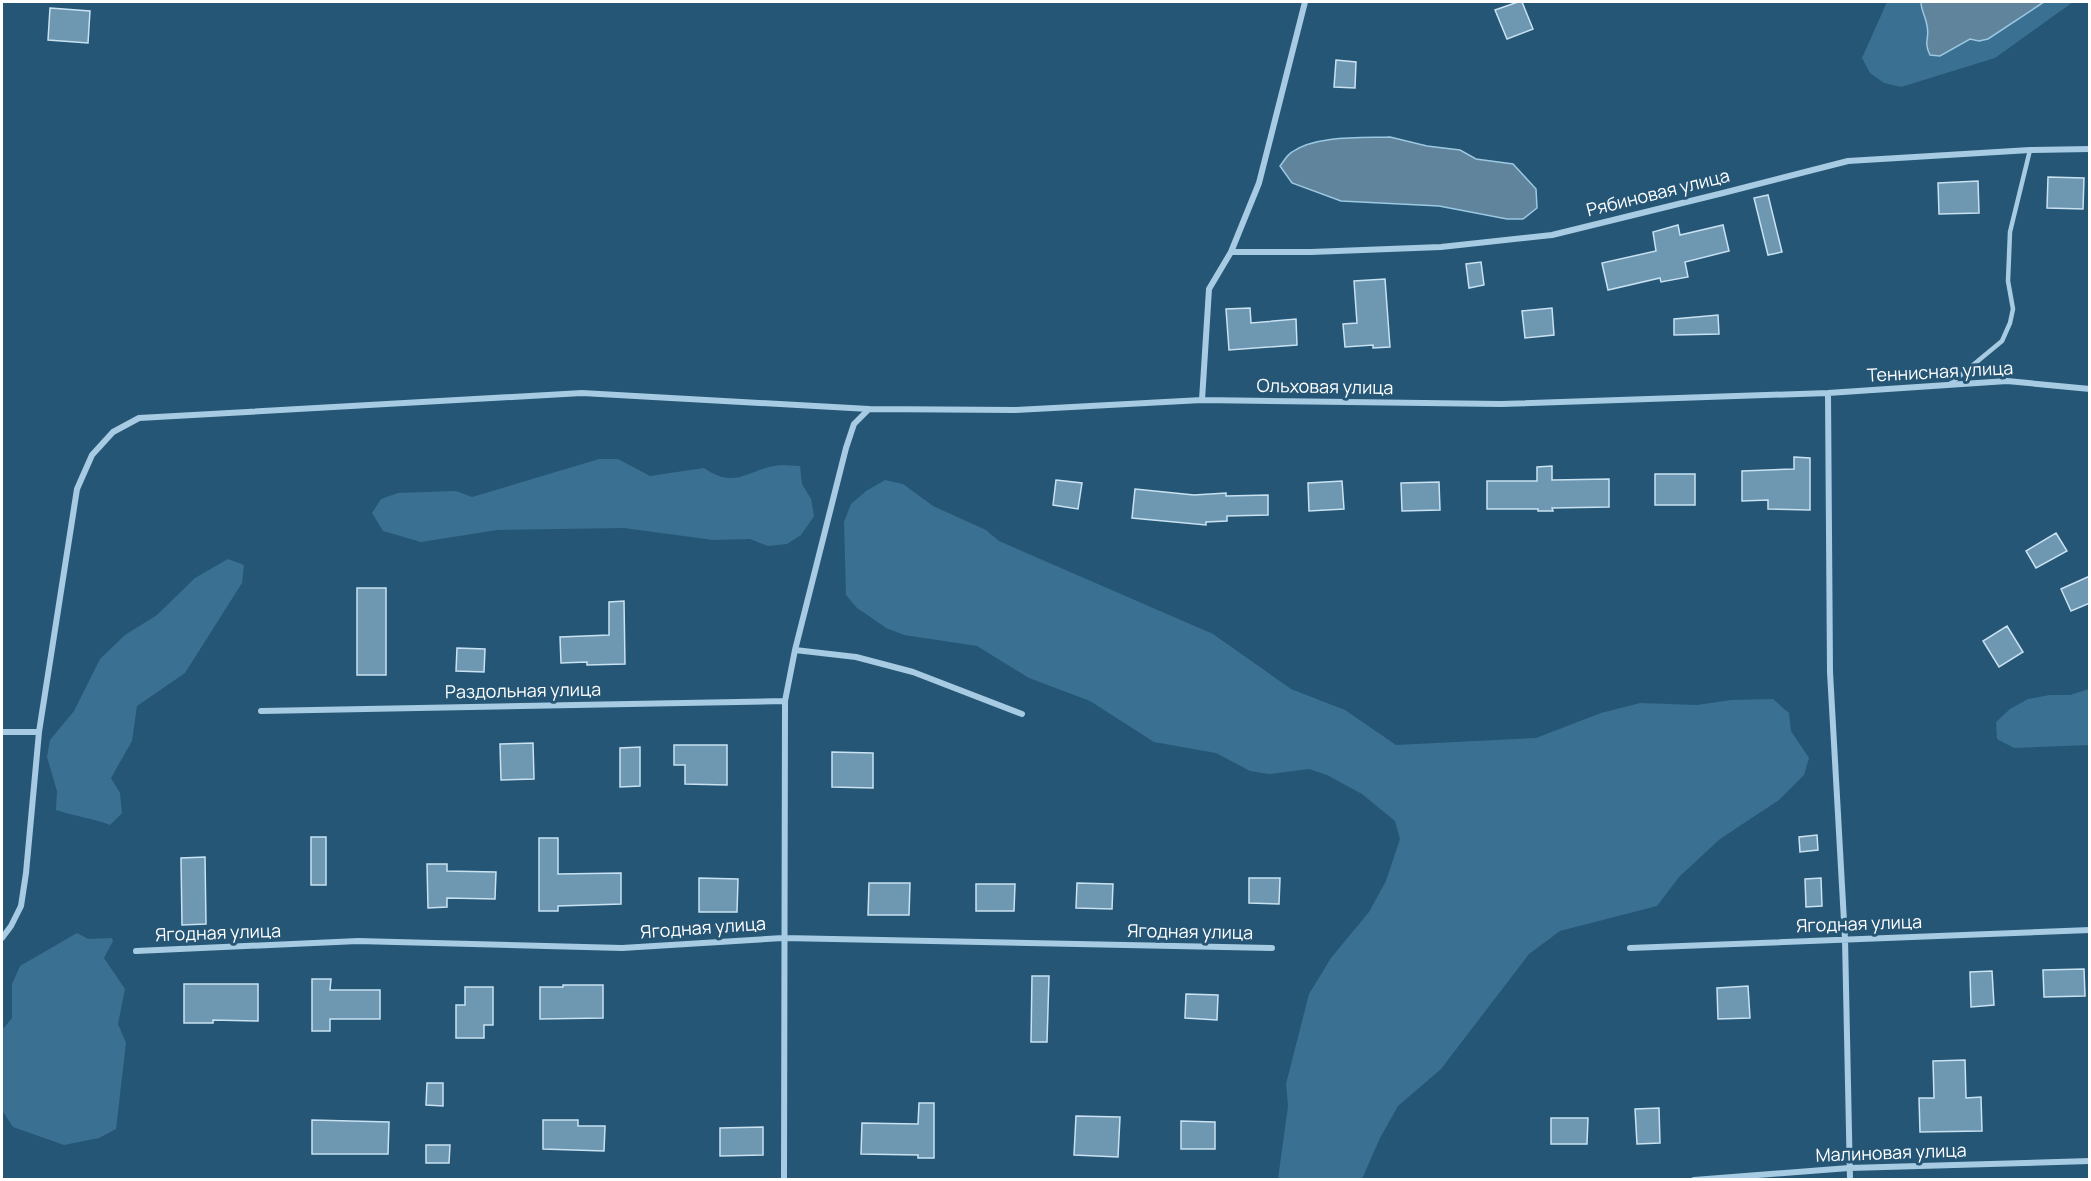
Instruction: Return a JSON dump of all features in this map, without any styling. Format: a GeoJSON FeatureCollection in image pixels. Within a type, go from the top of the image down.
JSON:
{"type":"FeatureCollection","features":[{"type":"Feature","properties":{"kind":"street"},"geometry":{"type":"LineString","coordinates":[[1202,400],[1209,289],[1231,252],[1259,183],[1305,2]]}},
{"type":"Feature","properties":{"kind":"street","name":"Рябиновая улица"},"geometry":{"type":"LineString","coordinates":[[1231,252],[1311,252],[1441,247],[1552,234],[1723,194],[1848,161],[2030,150],[2090,149]]}},
{"type":"Feature","properties":{"kind":"street","name":"Теннисная улица"},"geometry":{"type":"LineString","coordinates":[[1828,393],[2007,381],[2090,389]]}},
{"type":"Feature","properties":{"kind":"street","name":"Ольховая улица"},"geometry":{"type":"LineString","coordinates":[[2,938],[21,906],[39,732],[77,489],[92,456],[113,432],[139,418],[582,393],[869,409],[1015,410],[1202,400],[1501,404],[1828,393]]}},
{"type":"Feature","properties":{"kind":"street"},"geometry":{"type":"LineString","coordinates":[[1828,393],[1830,672],[1845,939],[1850,1179]]}},
{"type":"Feature","properties":{"kind":"street"},"geometry":{"type":"LineString","coordinates":[[784,1179],[785,701],[795,650],[846,448],[854,424],[869,409]]}},
{"type":"Feature","properties":{"kind":"street"},"geometry":{"type":"LineString","coordinates":[[795,650],[856,657],[913,672],[1022,714]]}},
{"type":"Feature","properties":{"kind":"street","name":"Раздольная улица"},"geometry":{"type":"LineString","coordinates":[[261,711],[785,701]]}},
{"type":"Feature","properties":{"kind":"street"},"geometry":{"type":"LineString","coordinates":[[2,732],[39,732]]}},
{"type":"Feature","properties":{"kind":"street","name":"Ягодная улица"},"geometry":{"type":"LineString","coordinates":[[1630,948],[2090,930]]}},
{"type":"Feature","properties":{"kind":"street","name":"Ягодная улица"},"geometry":{"type":"LineString","coordinates":[[136,951],[358,942],[622,948],[783,938],[1272,948]]}},
{"type":"Feature","properties":{"kind":"street","name":"Малиновая улица"},"geometry":{"type":"LineString","coordinates":[[1694,1179],[1849,1168],[2090,1161]]}},
{"type":"Feature","properties":{"kind":"lane"},"geometry":{"type":"LineString","coordinates":[[1950,384],[2002,341],[2010,323],[2013,309],[2008,281],[2010,232],[2030,150]]}},
{"type":"Feature","properties":{"kind":"shaded area"},"geometry":{"type":"Polygon","coordinates":[[[1887,2],[1921,2],[1921,9],[1928,27],[1926,46],[1939,56],[1970,39],[1979,41],[1988,39],[2044,2],[2073,2],[1995,58],[1901,87],[1884,83],[1870,73],[1862,58],[1887,2]]]}},
{"type":"Feature","properties":{"kind":"shaded area"},"geometry":{"type":"Polygon","coordinates":[[[1921,2],[2044,2],[1988,39],[1979,41],[1970,39],[1940,56],[1930,55],[1928,50],[1928,30],[1921,2]]]}},
{"type":"Feature","properties":{"kind":"shaded area"},"geometry":{"type":"Polygon","coordinates":[[[1390,137],[1427,146],[1460,150],[1476,159],[1513,164],[1536,189],[1537,208],[1523,219],[1507,219],[1439,206],[1341,201],[1292,183],[1280,166],[1292,152],[1314,143],[1340,138],[1390,137]]]}},
{"type":"Feature","properties":{"kind":"shaded area"},"geometry":{"type":"Polygon","coordinates":[[[599,459],[618,459],[650,476],[704,468],[715,475],[734,478],[781,465],[800,466],[802,484],[811,499],[814,516],[801,535],[787,544],[768,546],[750,539],[713,540],[624,528],[497,530],[421,542],[383,531],[372,513],[381,499],[398,493],[456,491],[472,497],[599,459]]]}},
{"type":"Feature","properties":{"kind":"shaded area"},"geometry":{"type":"Polygon","coordinates":[[[885,480],[903,484],[933,506],[986,530],[999,541],[1213,634],[1291,689],[1345,710],[1396,745],[1536,738],[1601,713],[1640,703],[1697,705],[1731,700],[1773,699],[1789,713],[1791,731],[1809,758],[1804,775],[1779,800],[1720,839],[1679,877],[1657,906],[1560,931],[1529,954],[1441,1069],[1398,1106],[1380,1138],[1362,1179],[1278,1179],[1288,1106],[1286,1084],[1309,994],[1331,958],[1369,912],[1386,881],[1400,839],[1395,821],[1362,794],[1327,775],[1309,769],[1269,774],[1250,771],[1216,753],[1154,742],[1090,701],[1029,678],[977,646],[904,635],[886,628],[857,608],[846,595],[844,522],[851,504],[866,491],[885,480]]]}},
{"type":"Feature","properties":{"kind":"shaded area"},"geometry":{"type":"Polygon","coordinates":[[[228,559],[244,565],[242,583],[185,673],[137,706],[132,741],[111,778],[120,793],[122,813],[110,825],[56,810],[57,791],[47,757],[50,740],[74,711],[100,659],[125,635],[157,615],[195,578],[228,559]]]}},
{"type":"Feature","properties":{"kind":"shaded area"},"geometry":{"type":"Polygon","coordinates":[[[2089,689],[2089,745],[2014,748],[1997,739],[1996,722],[2010,709],[2028,699],[2050,695],[2070,695],[2089,689]]]}},
{"type":"Feature","properties":{"kind":"shaded area"},"geometry":{"type":"Polygon","coordinates":[[[77,933],[88,939],[112,938],[113,941],[104,958],[125,989],[118,1024],[126,1043],[116,1129],[99,1138],[64,1145],[13,1127],[2,1110],[2,1030],[12,1018],[12,984],[20,966],[77,933]]]}},
{"type":"Feature","properties":{"kind":"building"},"geometry":{"type":"Polygon","coordinates":[[[1522,2],[1533,29],[1507,39],[1495,10],[1522,2]]]}},
{"type":"Feature","properties":{"kind":"building"},"geometry":{"type":"Polygon","coordinates":[[[50,8],[90,11],[88,43],[48,40],[50,8]]]}},
{"type":"Feature","properties":{"kind":"building"},"geometry":{"type":"Polygon","coordinates":[[[1336,60],[1356,62],[1355,88],[1334,87],[1336,60]]]}},
{"type":"Feature","properties":{"kind":"building"},"geometry":{"type":"Polygon","coordinates":[[[2048,177],[2084,178],[2083,209],[2047,208],[2048,177]]]}},
{"type":"Feature","properties":{"kind":"building"},"geometry":{"type":"Polygon","coordinates":[[[1978,181],[1979,213],[1939,214],[1938,183],[1978,181]]]}},
{"type":"Feature","properties":{"kind":"building"},"geometry":{"type":"Polygon","coordinates":[[[1768,195],[1782,252],[1768,255],[1754,198],[1768,195]]]}},
{"type":"Feature","properties":{"kind":"building"},"geometry":{"type":"Polygon","coordinates":[[[1678,225],[1680,235],[1723,225],[1729,251],[1685,262],[1688,277],[1661,282],[1660,278],[1608,290],[1602,263],[1656,251],[1653,232],[1678,225]]]}},
{"type":"Feature","properties":{"kind":"building"},"geometry":{"type":"Polygon","coordinates":[[[1481,262],[1484,285],[1469,288],[1466,264],[1481,262]]]}},
{"type":"Feature","properties":{"kind":"building"},"geometry":{"type":"Polygon","coordinates":[[[1385,279],[1390,347],[1373,348],[1373,345],[1345,347],[1343,324],[1357,323],[1354,281],[1385,279]]]}},
{"type":"Feature","properties":{"kind":"building"},"geometry":{"type":"Polygon","coordinates":[[[1250,308],[1251,323],[1296,319],[1297,345],[1229,350],[1226,309],[1250,308]]]}},
{"type":"Feature","properties":{"kind":"building"},"geometry":{"type":"Polygon","coordinates":[[[1552,308],[1554,335],[1525,338],[1522,311],[1552,308]]]}},
{"type":"Feature","properties":{"kind":"building"},"geometry":{"type":"Polygon","coordinates":[[[1718,315],[1719,334],[1674,335],[1674,319],[1718,315]]]}},
{"type":"Feature","properties":{"kind":"building"},"geometry":{"type":"Polygon","coordinates":[[[1794,457],[1810,458],[1810,510],[1768,509],[1768,500],[1742,501],[1742,471],[1794,469],[1794,457]]]}},
{"type":"Feature","properties":{"kind":"building"},"geometry":{"type":"Polygon","coordinates":[[[1552,466],[1552,480],[1609,479],[1609,507],[1552,508],[1553,511],[1487,509],[1487,481],[1537,481],[1537,467],[1552,466]]]}},
{"type":"Feature","properties":{"kind":"building"},"geometry":{"type":"Polygon","coordinates":[[[1655,474],[1695,474],[1695,505],[1655,505],[1655,474]]]}},
{"type":"Feature","properties":{"kind":"building"},"geometry":{"type":"Polygon","coordinates":[[[1056,480],[1082,483],[1078,509],[1053,505],[1056,480]]]}},
{"type":"Feature","properties":{"kind":"building"},"geometry":{"type":"Polygon","coordinates":[[[1342,481],[1344,509],[1309,511],[1308,483],[1342,481]]]}},
{"type":"Feature","properties":{"kind":"building"},"geometry":{"type":"Polygon","coordinates":[[[1439,482],[1440,510],[1402,511],[1401,483],[1439,482]]]}},
{"type":"Feature","properties":{"kind":"building"},"geometry":{"type":"Polygon","coordinates":[[[1135,489],[1194,495],[1226,493],[1226,496],[1268,495],[1268,515],[1227,516],[1227,521],[1206,522],[1206,525],[1132,518],[1135,489]]]}},
{"type":"Feature","properties":{"kind":"building"},"geometry":{"type":"Polygon","coordinates":[[[2056,533],[2067,551],[2036,568],[2026,551],[2056,533]]]}},
{"type":"Feature","properties":{"kind":"building"},"geometry":{"type":"Polygon","coordinates":[[[2090,576],[2090,603],[2071,611],[2061,589],[2090,576]]]}},
{"type":"Feature","properties":{"kind":"building"},"geometry":{"type":"Polygon","coordinates":[[[357,588],[386,588],[386,675],[357,675],[357,588]]]}},
{"type":"Feature","properties":{"kind":"building"},"geometry":{"type":"Polygon","coordinates":[[[624,601],[625,664],[561,663],[560,637],[609,635],[609,602],[624,601]]]}},
{"type":"Feature","properties":{"kind":"building"},"geometry":{"type":"Polygon","coordinates":[[[2007,626],[2023,652],[1999,667],[1983,641],[2007,626]]]}},
{"type":"Feature","properties":{"kind":"building"},"geometry":{"type":"Polygon","coordinates":[[[457,648],[485,649],[484,672],[456,671],[457,648]]]}},
{"type":"Feature","properties":{"kind":"building"},"geometry":{"type":"Polygon","coordinates":[[[533,743],[534,779],[501,780],[500,744],[533,743]]]}},
{"type":"Feature","properties":{"kind":"building"},"geometry":{"type":"Polygon","coordinates":[[[674,745],[727,745],[727,785],[685,784],[685,765],[674,765],[674,745]]]}},
{"type":"Feature","properties":{"kind":"building"},"geometry":{"type":"Polygon","coordinates":[[[640,747],[640,786],[620,787],[620,748],[640,747]]]}},
{"type":"Feature","properties":{"kind":"building"},"geometry":{"type":"Polygon","coordinates":[[[832,752],[873,753],[873,788],[832,787],[832,752]]]}},
{"type":"Feature","properties":{"kind":"building"},"geometry":{"type":"Polygon","coordinates":[[[1817,835],[1818,850],[1800,852],[1799,837],[1817,835]]]}},
{"type":"Feature","properties":{"kind":"building"},"geometry":{"type":"Polygon","coordinates":[[[311,837],[326,837],[326,885],[311,885],[311,837]]]}},
{"type":"Feature","properties":{"kind":"building"},"geometry":{"type":"Polygon","coordinates":[[[539,838],[558,838],[558,874],[621,873],[621,904],[558,906],[558,911],[539,911],[539,838]]]}},
{"type":"Feature","properties":{"kind":"building"},"geometry":{"type":"Polygon","coordinates":[[[205,857],[206,924],[182,925],[181,858],[205,857]]]}},
{"type":"Feature","properties":{"kind":"building"},"geometry":{"type":"Polygon","coordinates":[[[427,864],[447,864],[447,871],[496,872],[495,899],[447,898],[447,907],[428,908],[427,864]]]}},
{"type":"Feature","properties":{"kind":"building"},"geometry":{"type":"Polygon","coordinates":[[[699,878],[738,879],[737,912],[699,912],[699,878]]]}},
{"type":"Feature","properties":{"kind":"building"},"geometry":{"type":"Polygon","coordinates":[[[1249,878],[1280,878],[1279,904],[1249,903],[1249,878]]]}},
{"type":"Feature","properties":{"kind":"building"},"geometry":{"type":"Polygon","coordinates":[[[1821,878],[1822,906],[1806,907],[1805,879],[1821,878]]]}},
{"type":"Feature","properties":{"kind":"building"},"geometry":{"type":"Polygon","coordinates":[[[869,883],[910,883],[909,915],[868,915],[869,883]]]}},
{"type":"Feature","properties":{"kind":"building"},"geometry":{"type":"Polygon","coordinates":[[[1077,883],[1113,884],[1112,909],[1076,908],[1077,883]]]}},
{"type":"Feature","properties":{"kind":"building"},"geometry":{"type":"Polygon","coordinates":[[[976,884],[1015,884],[1014,911],[976,911],[976,884]]]}},
{"type":"Feature","properties":{"kind":"building"},"geometry":{"type":"Polygon","coordinates":[[[2084,969],[2085,996],[2044,997],[2043,970],[2084,969]]]}},
{"type":"Feature","properties":{"kind":"building"},"geometry":{"type":"Polygon","coordinates":[[[1992,971],[1994,1005],[1971,1007],[1970,972],[1992,971]]]}},
{"type":"Feature","properties":{"kind":"building"},"geometry":{"type":"Polygon","coordinates":[[[1032,976],[1049,976],[1047,1042],[1031,1042],[1032,976]]]}},
{"type":"Feature","properties":{"kind":"building"},"geometry":{"type":"Polygon","coordinates":[[[312,979],[331,979],[330,990],[380,990],[380,1019],[330,1019],[330,1031],[312,1031],[312,979]]]}},
{"type":"Feature","properties":{"kind":"building"},"geometry":{"type":"Polygon","coordinates":[[[184,984],[258,984],[258,1021],[213,1020],[213,1023],[184,1023],[184,984]]]}},
{"type":"Feature","properties":{"kind":"building"},"geometry":{"type":"Polygon","coordinates":[[[563,985],[603,985],[603,1018],[540,1019],[540,987],[563,987],[563,985]]]}},
{"type":"Feature","properties":{"kind":"building"},"geometry":{"type":"Polygon","coordinates":[[[1748,986],[1750,1018],[1718,1019],[1717,988],[1748,986]]]}},
{"type":"Feature","properties":{"kind":"building"},"geometry":{"type":"Polygon","coordinates":[[[465,987],[493,987],[493,1025],[484,1025],[484,1038],[456,1038],[456,1005],[465,1005],[465,987]]]}},
{"type":"Feature","properties":{"kind":"building"},"geometry":{"type":"Polygon","coordinates":[[[1186,994],[1218,995],[1217,1020],[1185,1018],[1186,994]]]}},
{"type":"Feature","properties":{"kind":"building"},"geometry":{"type":"Polygon","coordinates":[[[1965,1060],[1966,1098],[1981,1097],[1982,1131],[1920,1132],[1919,1098],[1934,1098],[1933,1061],[1965,1060]]]}},
{"type":"Feature","properties":{"kind":"building"},"geometry":{"type":"Polygon","coordinates":[[[427,1083],[443,1083],[443,1106],[426,1105],[427,1083]]]}},
{"type":"Feature","properties":{"kind":"building"},"geometry":{"type":"Polygon","coordinates":[[[919,1103],[934,1103],[934,1158],[918,1158],[918,1155],[861,1154],[862,1123],[918,1124],[919,1103]]]}},
{"type":"Feature","properties":{"kind":"building"},"geometry":{"type":"Polygon","coordinates":[[[1659,1108],[1660,1143],[1637,1144],[1635,1109],[1659,1108]]]}},
{"type":"Feature","properties":{"kind":"building"},"geometry":{"type":"Polygon","coordinates":[[[1076,1116],[1120,1117],[1118,1157],[1074,1155],[1076,1116]]]}},
{"type":"Feature","properties":{"kind":"building"},"geometry":{"type":"Polygon","coordinates":[[[1551,1118],[1588,1118],[1587,1144],[1551,1144],[1551,1118]]]}},
{"type":"Feature","properties":{"kind":"building"},"geometry":{"type":"Polygon","coordinates":[[[312,1120],[389,1122],[388,1154],[312,1154],[312,1120]]]}},
{"type":"Feature","properties":{"kind":"building"},"geometry":{"type":"Polygon","coordinates":[[[543,1120],[578,1120],[578,1126],[605,1126],[604,1151],[543,1149],[543,1120]]]}},
{"type":"Feature","properties":{"kind":"building"},"geometry":{"type":"Polygon","coordinates":[[[1181,1121],[1215,1122],[1215,1149],[1181,1149],[1181,1121]]]}},
{"type":"Feature","properties":{"kind":"building"},"geometry":{"type":"Polygon","coordinates":[[[763,1127],[763,1155],[720,1156],[720,1128],[763,1127]]]}},
{"type":"Feature","properties":{"kind":"building"},"geometry":{"type":"Polygon","coordinates":[[[426,1145],[450,1145],[449,1163],[426,1163],[426,1145]]]}}]}
